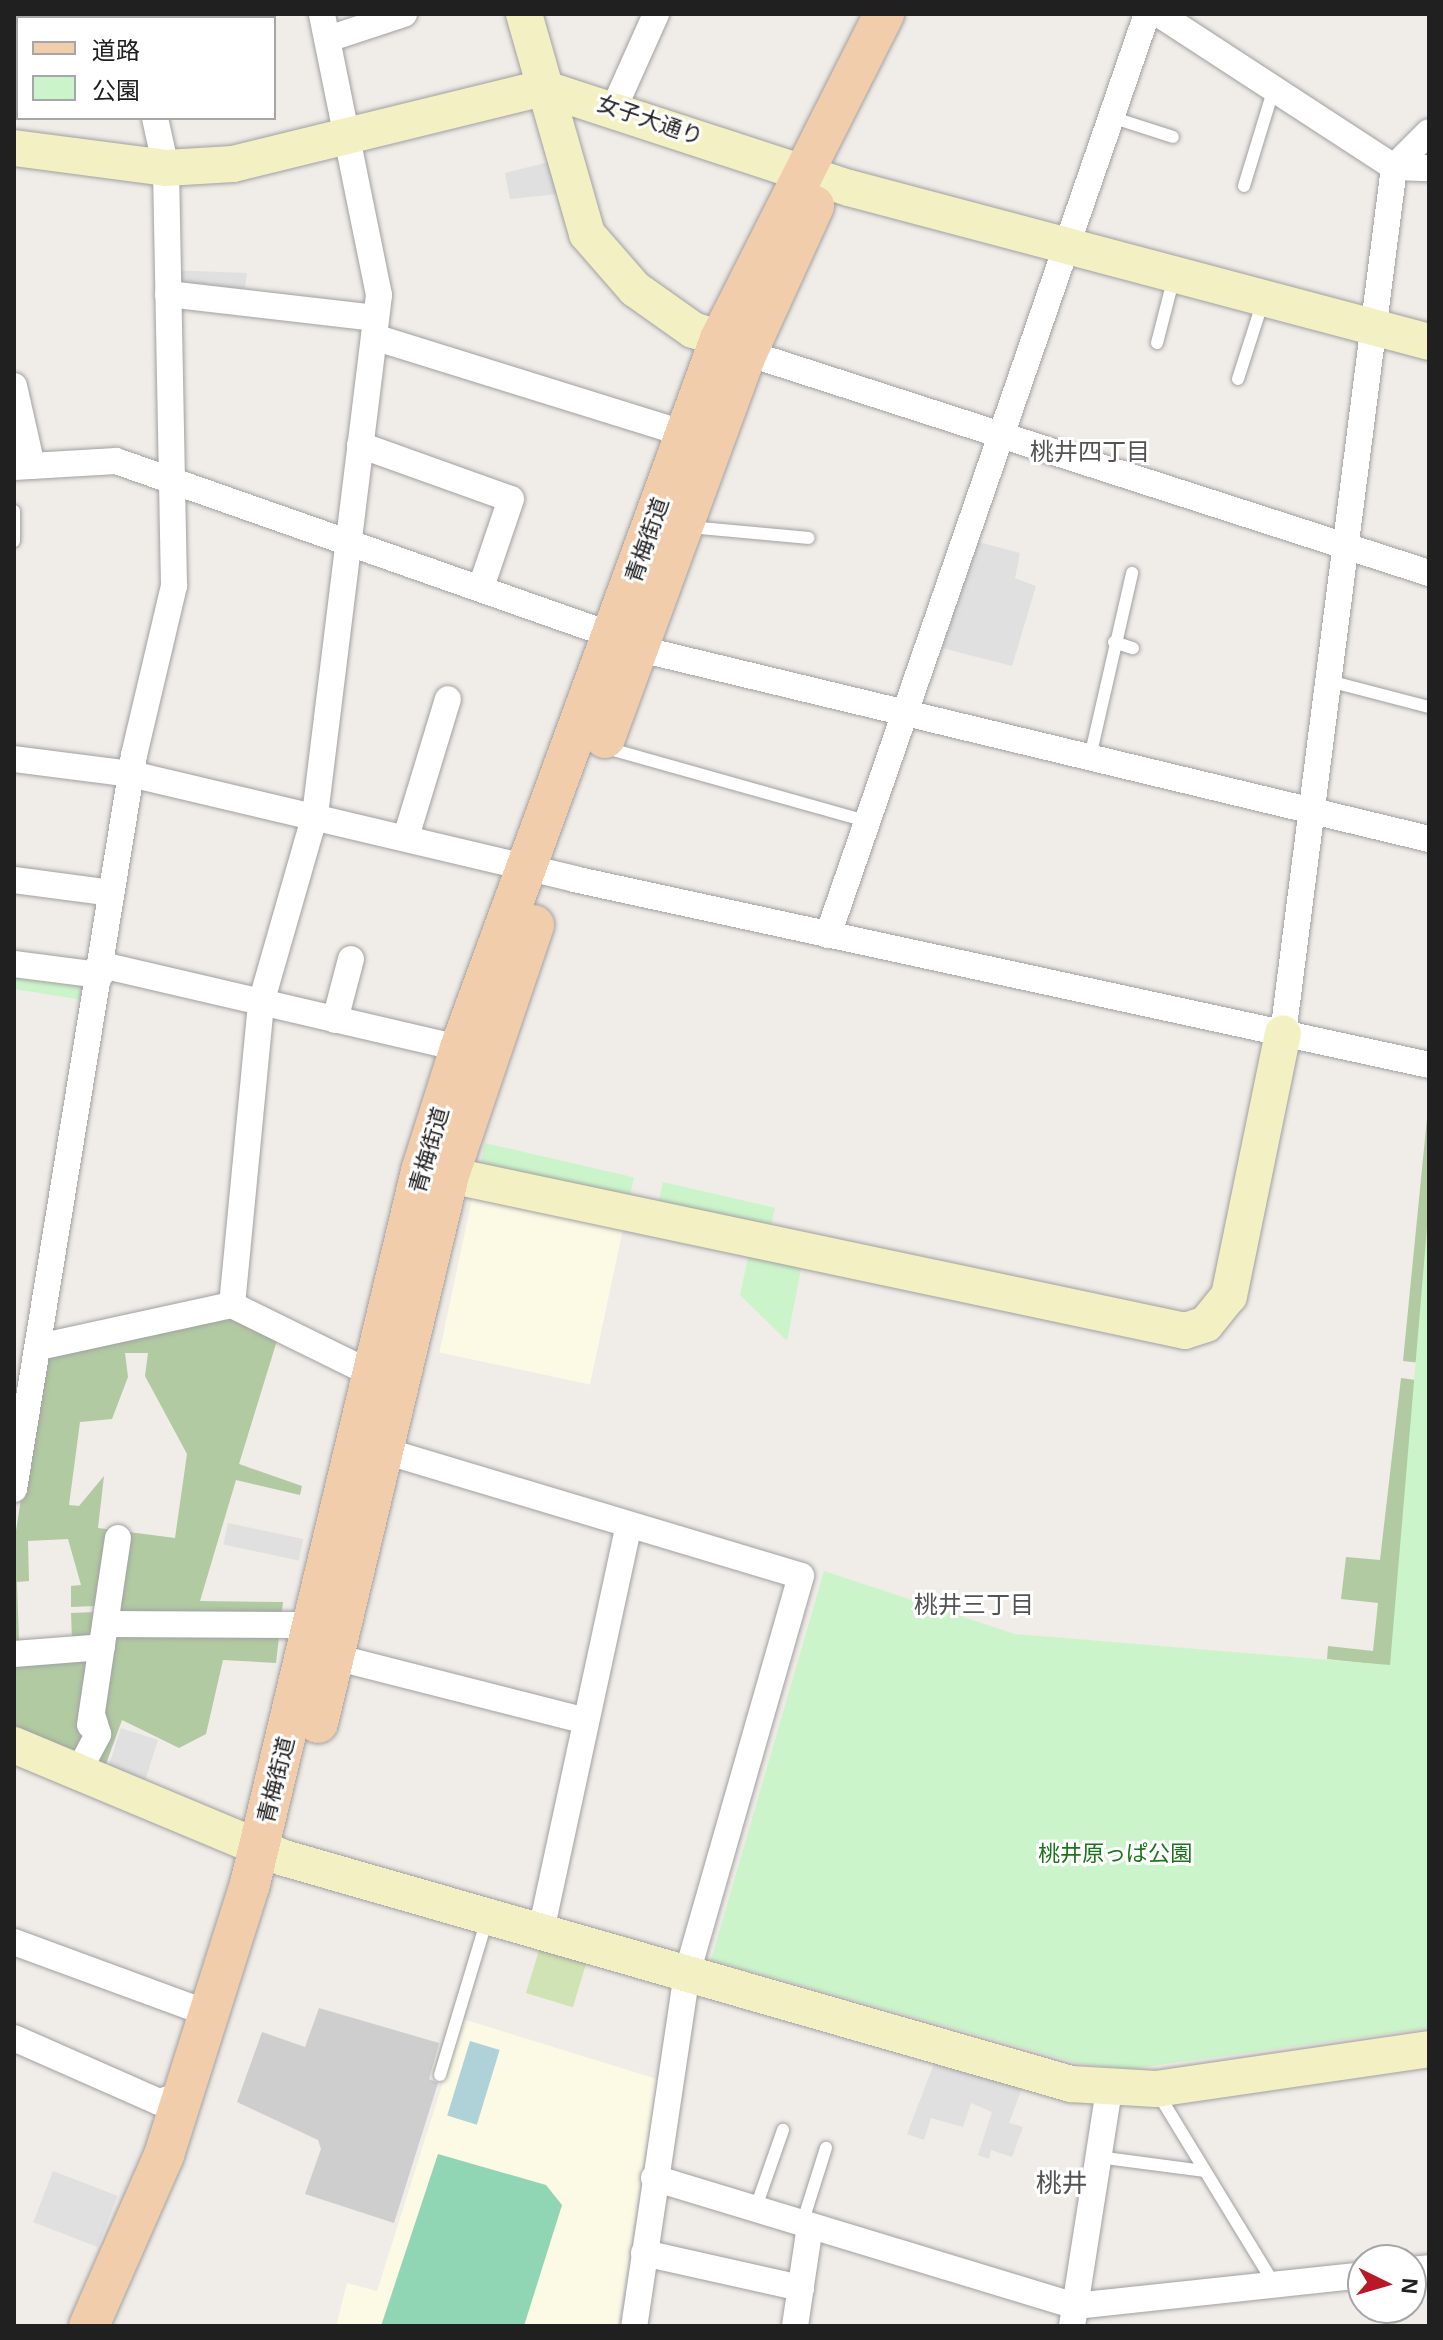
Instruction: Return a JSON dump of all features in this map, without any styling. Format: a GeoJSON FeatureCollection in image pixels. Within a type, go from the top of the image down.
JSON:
{"type":"FeatureCollection","features":[{"type":"Feature","properties":{"kind":"main road","name":"青梅街道"},"geometry":{"type":"LineString","coordinates":[[118,2326],[209,2101],[272,1854],[374,1375],[421,1171],[460,1048],[601,747],[685,434],[733,346],[814,177],[884,14]]}},
{"type":"Feature","properties":{"kind":"main road","name":"青梅街道"},"geometry":{"type":"LineString","coordinates":[[814,177],[913,14]]}},
{"type":"Feature","properties":{"kind":"main road","name":"青梅街道"},"geometry":{"type":"LineString","coordinates":[[89,2326],[185,2094],[210,2014],[272,1854],[335,1657],[449,1175],[541,871],[627,642],[683,526],[733,346]]}},
{"type":"Feature","properties":{"kind":"street"},"geometry":{"type":"LineString","coordinates":[[232,1305],[261,1003],[315,815],[375,328],[371,232],[325,26],[404,14]]}},
{"type":"Feature","properties":{"kind":"street"},"geometry":{"type":"LineString","coordinates":[[524,14],[573,200],[602,256],[674,318],[733,346],[997,437],[1429,573]]}},
{"type":"Feature","properties":{"kind":"street"},"geometry":{"type":"LineString","coordinates":[[614,108],[656,14]]}},
{"type":"Feature","properties":{"kind":"street"},"geometry":{"type":"LineString","coordinates":[[828,935],[862,820],[1147,14]]}},
{"type":"Feature","properties":{"kind":"street"},"geometry":{"type":"LineString","coordinates":[[1159,14],[1394,167],[1429,168]]}},
{"type":"Feature","properties":{"kind":"street"},"geometry":{"type":"LineString","coordinates":[[14,148],[166,168],[284,157],[543,88]]}},
{"type":"Feature","properties":{"kind":"street","name":"女子大通り"},"geometry":{"type":"LineString","coordinates":[[543,88],[614,108],[814,177],[1063,247],[1429,342]]}},
{"type":"Feature","properties":{"kind":"street"},"geometry":{"type":"LineString","coordinates":[[14,1489],[131,774],[174,586],[166,168],[155,120]]}},
{"type":"Feature","properties":{"kind":"street"},"geometry":{"type":"LineString","coordinates":[[449,1175],[1185,1331],[1206,1324],[1229,1296],[1283,1034],[1371,326],[1394,167],[1429,132]]}},
{"type":"Feature","properties":{"kind":"street"},"geometry":{"type":"LineString","coordinates":[[168,294],[375,328],[685,434]]}},
{"type":"Feature","properties":{"kind":"street"},"geometry":{"type":"LineString","coordinates":[[14,386],[23,466],[116,461],[481,587],[627,642],[1429,839]]}},
{"type":"Feature","properties":{"kind":"street"},"geometry":{"type":"LineString","coordinates":[[360,445],[511,499],[481,587]]}},
{"type":"Feature","properties":{"kind":"street"},"geometry":{"type":"LineString","coordinates":[[406,837],[448,699]]}},
{"type":"Feature","properties":{"kind":"street"},"geometry":{"type":"LineString","coordinates":[[14,759],[131,774],[315,815],[541,871],[1429,1065]]}},
{"type":"Feature","properties":{"kind":"street"},"geometry":{"type":"LineString","coordinates":[[14,880],[111,893]]}},
{"type":"Feature","properties":{"kind":"street"},"geometry":{"type":"LineString","coordinates":[[335,1020],[351,959]]}},
{"type":"Feature","properties":{"kind":"street"},"geometry":{"type":"LineString","coordinates":[[14,964],[101,970],[460,1048]]}},
{"type":"Feature","properties":{"kind":"street"},"geometry":{"type":"LineString","coordinates":[[39,1347],[232,1305],[374,1375]]}},
{"type":"Feature","properties":{"kind":"street"},"geometry":{"type":"LineString","coordinates":[[385,1451],[801,1576],[687,1973],[634,2326]]}},
{"type":"Feature","properties":{"kind":"street"},"geometry":{"type":"LineString","coordinates":[[541,1931],[629,1525]]}},
{"type":"Feature","properties":{"kind":"street"},"geometry":{"type":"LineString","coordinates":[[88,1743],[118,1538]]}},
{"type":"Feature","properties":{"kind":"street"},"geometry":{"type":"LineString","coordinates":[[14,1654],[104,1636],[295,1625]]}},
{"type":"Feature","properties":{"kind":"street"},"geometry":{"type":"LineString","coordinates":[[335,1657],[586,1721]]}},
{"type":"Feature","properties":{"kind":"street"},"geometry":{"type":"LineString","coordinates":[[14,1745],[88,1743],[272,1854],[1109,2090],[1156,2089],[1429,2049]]}},
{"type":"Feature","properties":{"kind":"street"},"geometry":{"type":"LineString","coordinates":[[14,1942],[210,2014]]}},
{"type":"Feature","properties":{"kind":"street"},"geometry":{"type":"LineString","coordinates":[[14,2038],[159,2102],[185,2094]]}},
{"type":"Feature","properties":{"kind":"street"},"geometry":{"type":"LineString","coordinates":[[1074,2316],[1109,2090]]}},
{"type":"Feature","properties":{"kind":"street"},"geometry":{"type":"LineString","coordinates":[[654,2178],[806,2225],[1074,2316],[1347,2277]]}},
{"type":"Feature","properties":{"kind":"street"},"geometry":{"type":"LineString","coordinates":[[795,2326],[806,2225]]}},
{"type":"Feature","properties":{"kind":"street"},"geometry":{"type":"LineString","coordinates":[[644,2253],[801,2288]]}},
{"type":"Feature","properties":{"kind":"lane"},"geometry":{"type":"LineString","coordinates":[[1244,186],[1274,88]]}},
{"type":"Feature","properties":{"kind":"lane"},"geometry":{"type":"LineString","coordinates":[[1110,117],[1173,137]]}},
{"type":"Feature","properties":{"kind":"lane"},"geometry":{"type":"LineString","coordinates":[[1157,343],[1174,274]]}},
{"type":"Feature","properties":{"kind":"lane"},"geometry":{"type":"LineString","coordinates":[[1238,379],[1264,298]]}},
{"type":"Feature","properties":{"kind":"lane"},"geometry":{"type":"LineString","coordinates":[[14,511],[14,541]]}},
{"type":"Feature","properties":{"kind":"lane"},"geometry":{"type":"LineString","coordinates":[[683,526],[808,538]]}},
{"type":"Feature","properties":{"kind":"lane"},"geometry":{"type":"LineString","coordinates":[[1090,757],[1132,573]]}},
{"type":"Feature","properties":{"kind":"lane"},"geometry":{"type":"LineString","coordinates":[[1114,642],[1133,648]]}},
{"type":"Feature","properties":{"kind":"lane"},"geometry":{"type":"LineString","coordinates":[[1329,681],[1429,707]]}},
{"type":"Feature","properties":{"kind":"lane"},"geometry":{"type":"LineString","coordinates":[[601,747],[862,820]]}},
{"type":"Feature","properties":{"kind":"lane"},"geometry":{"type":"LineString","coordinates":[[440,2075],[488,1916]]}},
{"type":"Feature","properties":{"kind":"lane"},"geometry":{"type":"LineString","coordinates":[[1156,2089],[1274,2285]]}},
{"type":"Feature","properties":{"kind":"lane"},"geometry":{"type":"LineString","coordinates":[[755,2210],[783,2130]]}},
{"type":"Feature","properties":{"kind":"lane"},"geometry":{"type":"LineString","coordinates":[[806,2225],[826,2148]]}},
{"type":"Feature","properties":{"kind":"lane"},"geometry":{"type":"LineString","coordinates":[[1098,2157],[1205,2171]]}},
{"type":"Feature","properties":{"kind":"shaded area"},"geometry":{"type":"Polygon","coordinates":[[[549,162],[558,194],[510,199],[505,173],[549,162]]]}},
{"type":"Feature","properties":{"kind":"shaded area"},"geometry":{"type":"Polygon","coordinates":[[[167,270],[247,273],[243,302],[168,294],[167,270]]]}},
{"type":"Feature","properties":{"kind":"shaded area"},"geometry":{"type":"Polygon","coordinates":[[[975,541],[1020,553],[1015,578],[1036,586],[1012,666],[942,648],[975,541]]]}},
{"type":"Feature","properties":{"kind":"shaded area"},"geometry":{"type":"Polygon","coordinates":[[[473,1194],[624,1226],[590,1384],[439,1352],[473,1194]]]}},
{"type":"Feature","properties":{"kind":"shaded area"},"geometry":{"type":"Polygon","coordinates":[[[228,1523],[303,1539],[299,1561],[223,1545],[228,1523]]]}},
{"type":"Feature","properties":{"kind":"shaded area"},"geometry":{"type":"Polygon","coordinates":[[[121,1728],[158,1740],[145,1781],[108,1769],[121,1728]]]}},
{"type":"Feature","properties":{"kind":"shaded area"},"geometry":{"type":"Polygon","coordinates":[[[319,2008],[439,2043],[429,2079],[438,2083],[394,2223],[305,2194],[321,2149],[318,2140],[237,2102],[262,2032],[305,2047],[319,2008]]]}},
{"type":"Feature","properties":{"kind":"shaded area"},"geometry":{"type":"Polygon","coordinates":[[[463,2019],[657,2079],[618,2326],[336,2326],[347,2283],[377,2291],[463,2019]]]}},
{"type":"Feature","properties":{"kind":"shaded area"},"geometry":{"type":"Polygon","coordinates":[[[935,2061],[1022,2088],[1009,2123],[1023,2127],[1012,2157],[991,2150],[989,2159],[978,2155],[992,2112],[971,2103],[963,2127],[931,2118],[924,2140],[907,2134],[935,2061]]]}},
{"type":"Feature","properties":{"kind":"shaded area"},"geometry":{"type":"Polygon","coordinates":[[[53,2171],[117,2196],[98,2247],[33,2222],[53,2171]]]}},
{"type":"Feature","properties":{"kind":"green space"},"geometry":{"type":"Polygon","coordinates":[[[14,974],[87,981],[83,1000],[14,989],[14,974]]]}},
{"type":"Feature","properties":{"kind":"green space"},"geometry":{"type":"Polygon","coordinates":[[[1429,1098],[1429,1338],[1421,1363],[1403,1361],[1429,1098]]]}},
{"type":"Feature","properties":{"kind":"green space"},"geometry":{"type":"Polygon","coordinates":[[[485,1143],[634,1177],[627,1210],[478,1175],[485,1143]]]}},
{"type":"Feature","properties":{"kind":"green space"},"geometry":{"type":"Polygon","coordinates":[[[663,1182],[775,1208],[768,1239],[656,1213],[663,1182]]]}},
{"type":"Feature","properties":{"kind":"green space","name":"桃井原っぱ公園"},"geometry":{"type":"Polygon","coordinates":[[[1429,1204],[1429,2028],[1130,2069],[1077,2063],[711,1960],[824,1571],[1015,1634],[1390,1665],[1429,1204]]]}},
{"type":"Feature","properties":{"kind":"green space"},"geometry":{"type":"Polygon","coordinates":[[[750,1248],[803,1259],[787,1341],[740,1295],[750,1248]]]}},
{"type":"Feature","properties":{"kind":"green space"},"geometry":{"type":"Polygon","coordinates":[[[233,1314],[279,1334],[239,1464],[302,1486],[300,1495],[236,1480],[200,1601],[283,1602],[276,1663],[223,1660],[206,1734],[179,1748],[122,1720],[102,1775],[14,1730],[14,1544],[43,1355],[233,1314]],[[125,1353],[128,1377],[112,1419],[80,1422],[69,1505],[79,1506],[104,1476],[98,1528],[175,1538],[187,1454],[145,1376],[148,1353],[125,1353]],[[68,1539],[28,1541],[29,1581],[17,1582],[19,1642],[72,1640],[71,1613],[95,1612],[95,1606],[71,1607],[71,1586],[81,1585],[68,1539]]]}},
{"type":"Feature","properties":{"kind":"green space"},"geometry":{"type":"Polygon","coordinates":[[[1401,1378],[1423,1381],[1391,1666],[1327,1659],[1328,1646],[1373,1651],[1378,1603],[1341,1599],[1346,1557],[1380,1560],[1401,1378]]]}},
{"type":"Feature","properties":{"kind":"green space"},"geometry":{"type":"Polygon","coordinates":[[[540,1947],[587,1961],[573,2007],[526,1993],[540,1947]]]}},
{"type":"Feature","properties":{"kind":"green space"},"geometry":{"type":"Polygon","coordinates":[[[438,2154],[546,2185],[562,2205],[524,2326],[381,2326],[438,2154]]]}},
{"type":"Feature","properties":{"kind":"water"},"geometry":{"type":"Polygon","coordinates":[[[470,2041],[500,2050],[477,2125],[447,2116],[470,2041]]]}},
{"type":"Feature","properties":{"kind":"district","name":"桃井四丁目"},"geometry":{"type":"Point","coordinates":[1090,452]}},
{"type":"Feature","properties":{"kind":"district","name":"桃井三丁目"},"geometry":{"type":"Point","coordinates":[974,1605]}},
{"type":"Feature","properties":{"kind":"district","name":"桃井"},"geometry":{"type":"Point","coordinates":[1062,2184]}}]}
